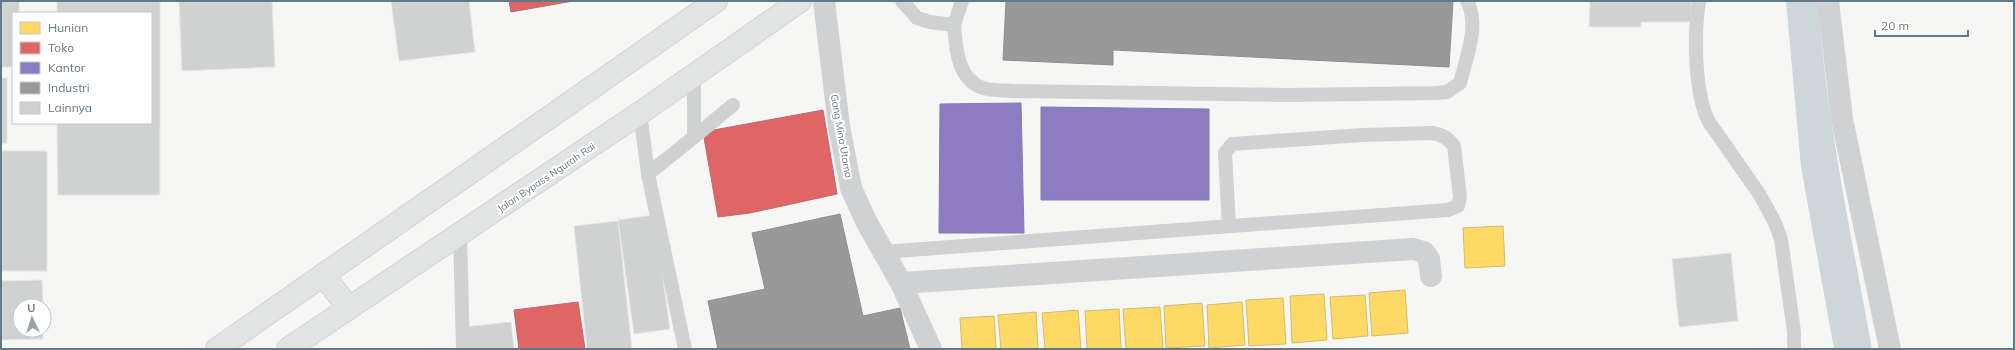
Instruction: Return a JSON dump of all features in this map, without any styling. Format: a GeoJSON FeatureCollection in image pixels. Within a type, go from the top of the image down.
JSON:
{"type":"FeatureCollection","features":[{"type":"Feature","properties":{"kind":"highway"},"geometry":{"type":"LineString","coordinates":[[217,349],[716,1]]}},
{"type":"Feature","properties":{"kind":"highway","name":"Jalan Bypass Ngurah Rai"},"geometry":{"type":"LineString","coordinates":[[288,349],[348,307],[460,235],[640,114],[800,1]]}},
{"type":"Feature","properties":{"kind":"highway"},"geometry":{"type":"LineString","coordinates":[[323,275],[348,307]]}},
{"type":"Feature","properties":{"kind":"street","name":"Gang Mina Utama"},"geometry":{"type":"LineString","coordinates":[[824,1],[844,158],[851,188],[866,221],[901,283],[931,349]]}},
{"type":"Feature","properties":{"kind":"street"},"geometry":{"type":"LineString","coordinates":[[1828,1],[1842,119],[1890,349]]}},
{"type":"Feature","properties":{"kind":"street"},"geometry":{"type":"LineString","coordinates":[[901,283],[1413,249],[1424,252],[1429,259],[1431,276]]}},
{"type":"Feature","properties":{"kind":"lane"},"geometry":{"type":"LineString","coordinates":[[902,1],[917,18],[930,22],[954,25]]}},
{"type":"Feature","properties":{"kind":"lane"},"geometry":{"type":"LineString","coordinates":[[962,1],[954,25],[957,57],[968,80],[984,88],[1014,92],[1288,96],[1447,92],[1460,83],[1473,36],[1470,6],[1467,1]]}},
{"type":"Feature","properties":{"kind":"lane"},"geometry":{"type":"LineString","coordinates":[[1699,1],[1696,21],[1699,89],[1702,109],[1709,122],[1760,195],[1775,223],[1781,239],[1794,332],[1794,349]]}},
{"type":"Feature","properties":{"kind":"lane"},"geometry":{"type":"LineString","coordinates":[[694,76],[694,137]]}},
{"type":"Feature","properties":{"kind":"lane"},"geometry":{"type":"LineString","coordinates":[[648,174],[733,105]]}},
{"type":"Feature","properties":{"kind":"lane"},"geometry":{"type":"LineString","coordinates":[[640,114],[648,174],[685,349]]}},
{"type":"Feature","properties":{"kind":"lane"},"geometry":{"type":"LineString","coordinates":[[883,252],[1229,226],[1454,208],[1458,206],[1460,197],[1454,146],[1441,134],[1431,132],[1232,144],[1225,153],[1229,226]]}},
{"type":"Feature","properties":{"kind":"lane"},"geometry":{"type":"LineString","coordinates":[[460,235],[463,349]]}},
{"type":"Feature","properties":{"kind":"shaded area"},"geometry":{"type":"Polygon","coordinates":[[[1786,1],[1818,1],[1833,132],[1872,349],[1834,349],[1801,167],[1786,1]]]}},
{"type":"Feature","properties":{"kind":"building: Hunian"},"geometry":{"type":"Polygon","coordinates":[[[1503,226],[1505,266],[1465,268],[1463,228],[1503,226]]]}},
{"type":"Feature","properties":{"kind":"building: Hunian"},"geometry":{"type":"Polygon","coordinates":[[[1405,290],[1408,333],[1372,336],[1369,293],[1405,290]]]}},
{"type":"Feature","properties":{"kind":"building: Hunian"},"geometry":{"type":"Polygon","coordinates":[[[1324,294],[1327,340],[1292,343],[1290,296],[1324,294]]]}},
{"type":"Feature","properties":{"kind":"building: Hunian"},"geometry":{"type":"Polygon","coordinates":[[[1365,295],[1368,336],[1333,339],[1330,297],[1365,295]]]}},
{"type":"Feature","properties":{"kind":"building: Hunian"},"geometry":{"type":"Polygon","coordinates":[[[1283,298],[1286,344],[1249,346],[1246,300],[1283,298]]]}},
{"type":"Feature","properties":{"kind":"building: Hunian"},"geometry":{"type":"Polygon","coordinates":[[[1242,302],[1245,345],[1209,348],[1207,305],[1242,302]]]}},
{"type":"Feature","properties":{"kind":"building: Hunian"},"geometry":{"type":"Polygon","coordinates":[[[1202,303],[1205,346],[1166,348],[1164,306],[1202,303]]]}},
{"type":"Feature","properties":{"kind":"building: Hunian"},"geometry":{"type":"Polygon","coordinates":[[[1160,307],[1163,349],[1126,349],[1123,309],[1160,307]]]}},
{"type":"Feature","properties":{"kind":"building: Hunian"},"geometry":{"type":"Polygon","coordinates":[[[1119,309],[1121,349],[1087,349],[1085,311],[1119,309]]]}},
{"type":"Feature","properties":{"kind":"building: Hunian"},"geometry":{"type":"Polygon","coordinates":[[[1078,310],[1081,349],[1045,349],[1042,313],[1078,310]]]}},
{"type":"Feature","properties":{"kind":"building: Hunian"},"geometry":{"type":"Polygon","coordinates":[[[1036,312],[1038,349],[1001,349],[998,315],[1036,312]]]}},
{"type":"Feature","properties":{"kind":"building: Hunian"},"geometry":{"type":"Polygon","coordinates":[[[994,316],[996,349],[962,349],[960,318],[994,316]]]}},
{"type":"Feature","properties":{"kind":"building: Toko"},"geometry":{"type":"Polygon","coordinates":[[[509,1],[573,1],[511,12],[509,1]]]}},
{"type":"Feature","properties":{"kind":"building: Toko"},"geometry":{"type":"Polygon","coordinates":[[[823,110],[837,194],[750,213],[718,217],[703,132],[823,110]]]}},
{"type":"Feature","properties":{"kind":"building: Toko"},"geometry":{"type":"Polygon","coordinates":[[[578,302],[585,349],[519,349],[514,310],[578,302]]]}},
{"type":"Feature","properties":{"kind":"building: Kantor"},"geometry":{"type":"Polygon","coordinates":[[[1021,103],[1024,233],[939,233],[940,104],[1021,103]]]}},
{"type":"Feature","properties":{"kind":"building: Kantor"},"geometry":{"type":"Polygon","coordinates":[[[1041,107],[1209,109],[1209,200],[1041,200],[1041,107]]]}},
{"type":"Feature","properties":{"kind":"building: Industri"},"geometry":{"type":"Polygon","coordinates":[[[1006,1],[1453,1],[1449,67],[1113,50],[1113,65],[1003,60],[1006,1]]]}},
{"type":"Feature","properties":{"kind":"building: Industri"},"geometry":{"type":"Polygon","coordinates":[[[840,214],[863,316],[900,308],[910,349],[718,349],[708,301],[765,289],[752,233],[840,214]]]}},
{"type":"Feature","properties":{"kind":"building: Lainnya"},"geometry":{"type":"Polygon","coordinates":[[[1,1],[19,1],[19,12],[12,12],[12,67],[1,67],[1,1]]]}},
{"type":"Feature","properties":{"kind":"building: Lainnya"},"geometry":{"type":"Polygon","coordinates":[[[57,1],[160,1],[160,195],[58,195],[57,124],[152,124],[152,12],[57,12],[57,1]]]}},
{"type":"Feature","properties":{"kind":"building: Lainnya"},"geometry":{"type":"Polygon","coordinates":[[[179,1],[272,1],[275,67],[182,71],[179,1]]]}},
{"type":"Feature","properties":{"kind":"building: Lainnya"},"geometry":{"type":"Polygon","coordinates":[[[391,1],[469,1],[475,52],[399,61],[391,1]]]}},
{"type":"Feature","properties":{"kind":"building: Lainnya"},"geometry":{"type":"Polygon","coordinates":[[[1590,1],[1691,1],[1691,22],[1641,22],[1641,27],[1589,27],[1590,1]]]}},
{"type":"Feature","properties":{"kind":"building: Lainnya"},"geometry":{"type":"Polygon","coordinates":[[[1,78],[7,78],[7,143],[1,143],[1,78]]]}},
{"type":"Feature","properties":{"kind":"building: Lainnya"},"geometry":{"type":"Polygon","coordinates":[[[1,151],[47,151],[47,271],[1,271],[1,151]]]}},
{"type":"Feature","properties":{"kind":"building: Lainnya"},"geometry":{"type":"Polygon","coordinates":[[[654,215],[670,329],[634,334],[618,220],[654,215]]]}},
{"type":"Feature","properties":{"kind":"building: Lainnya"},"geometry":{"type":"Polygon","coordinates":[[[618,221],[632,349],[587,349],[574,226],[618,221]]]}},
{"type":"Feature","properties":{"kind":"building: Lainnya"},"geometry":{"type":"Polygon","coordinates":[[[1731,253],[1738,321],[1679,327],[1672,259],[1731,253]]]}},
{"type":"Feature","properties":{"kind":"building: Lainnya"},"geometry":{"type":"Polygon","coordinates":[[[42,280],[43,298],[12,298],[12,338],[43,339],[1,340],[1,281],[42,280]]]}},
{"type":"Feature","properties":{"kind":"building: Lainnya"},"geometry":{"type":"Polygon","coordinates":[[[511,322],[514,349],[466,349],[464,327],[511,322]]]}}]}
